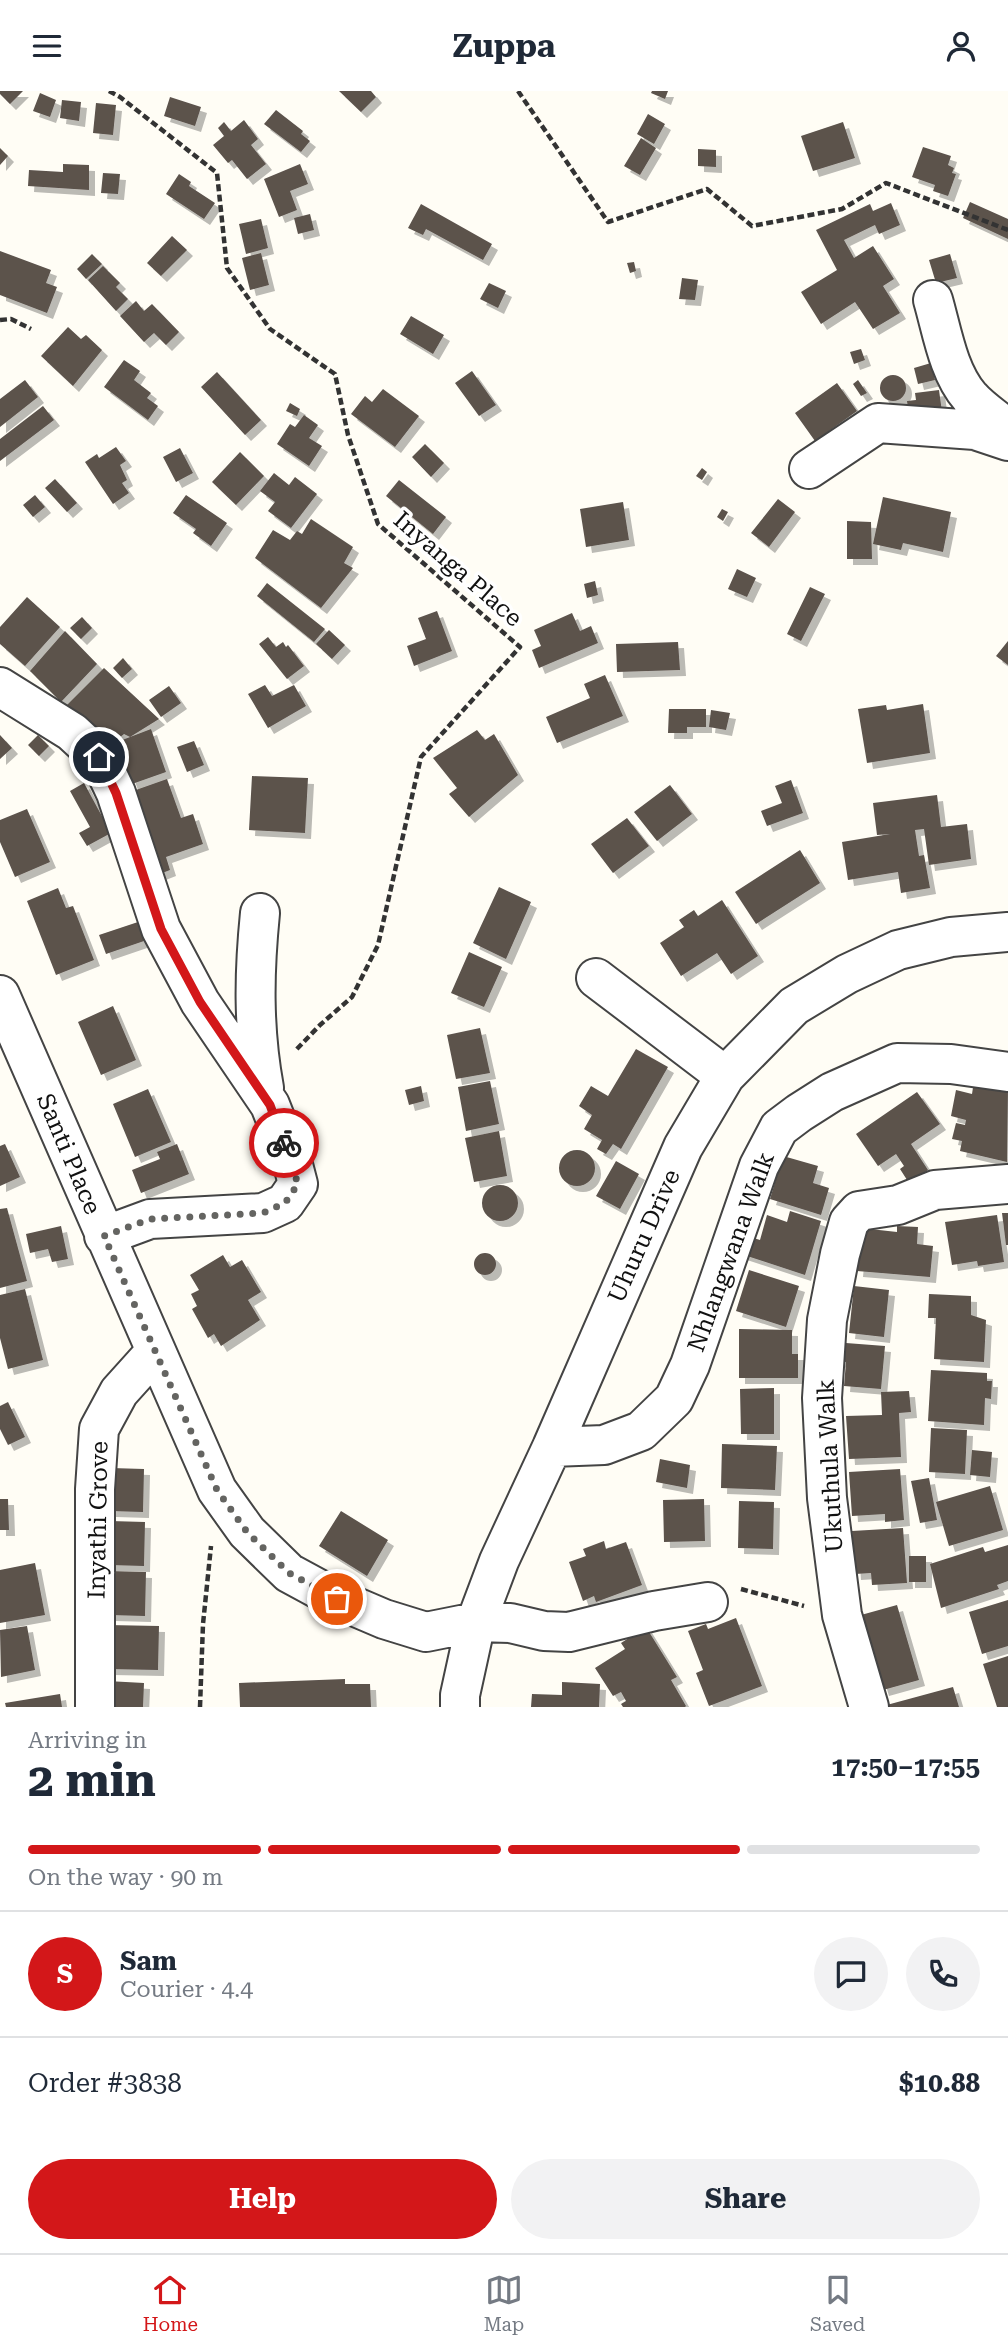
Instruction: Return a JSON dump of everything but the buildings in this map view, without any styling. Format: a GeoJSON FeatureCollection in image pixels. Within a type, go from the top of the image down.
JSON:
{"type":"FeatureCollection","features":[{"type":"Feature","properties":{"kind":"street"},"geometry":{"type":"LineString","coordinates":[[933,300],[948,354],[959,379],[970,397],[1008,429]]}},
{"type":"Feature","properties":{"kind":"street"},"geometry":{"type":"LineString","coordinates":[[808,469],[878,423],[975,430],[1008,441]]}},
{"type":"Feature","properties":{"kind":"street"},"geometry":{"type":"LineString","coordinates":[[0,687],[72,732],[99,757],[116,793],[161,929],[200,1002],[266,1098]]}},
{"type":"Feature","properties":{"kind":"street"},"geometry":{"type":"LineString","coordinates":[[104,1236],[150,1219],[263,1213],[285,1203],[298,1184],[292,1161],[266,1098],[256,1046],[254,971],[260,913]]}},
{"type":"Feature","properties":{"kind":"street","name":"Uhuru Drive"},"geometry":{"type":"LineString","coordinates":[[460,1707],[475,1622],[499,1561],[552,1447],[683,1147],[725,1076],[794,1006],[847,974],[898,950],[951,937],[1008,932]]}},
{"type":"Feature","properties":{"kind":"street"},"geometry":{"type":"LineString","coordinates":[[596,978],[725,1076]]}},
{"type":"Feature","properties":{"kind":"street","name":"Santi Place"},"geometry":{"type":"LineString","coordinates":[[0,995],[217,1490],[247,1532],[289,1573],[337,1599],[384,1619],[426,1632],[475,1622],[510,1623],[544,1631],[569,1632],[654,1611],[708,1602]]}},
{"type":"Feature","properties":{"kind":"street","name":"Nhlangwana Walk"},"geometry":{"type":"LineString","coordinates":[[552,1447],[604,1445],[641,1431],[674,1399],[690,1365],[759,1166],[779,1128],[832,1092],[897,1063],[951,1064],[1008,1072]]}},
{"type":"Feature","properties":{"kind":"street","name":"Ukuthula Walk"},"geometry":{"type":"LineString","coordinates":[[869,1707],[842,1615],[827,1498],[822,1398],[827,1320],[840,1254],[849,1223],[859,1211],[898,1205],[935,1190],[1008,1184]]}},
{"type":"Feature","properties":{"kind":"street","name":"Inyathi Grove"},"geometry":{"type":"LineString","coordinates":[[95,1707],[96,1450],[99,1429],[119,1392],[155,1352]]}},
{"type":"Feature","properties":{"kind":"path","name":"Inyanga Place"},"geometry":{"type":"LineString","coordinates":[[109,91],[217,173],[227,268],[270,330],[335,374],[348,435],[378,524],[520,647],[421,757],[378,945],[352,997],[291,1055],[266,1098]]}},
{"type":"Feature","properties":{"kind":"path"},"geometry":{"type":"LineString","coordinates":[[518,91],[608,222],[707,189],[752,226],[842,209],[886,183],[1008,230]]}},
{"type":"Feature","properties":{"kind":"path"},"geometry":{"type":"LineString","coordinates":[[0,320],[11,319],[31,329]]}},
{"type":"Feature","properties":{"kind":"path"},"geometry":{"type":"LineString","coordinates":[[200,1707],[203,1624],[212,1543]]}},
{"type":"Feature","properties":{"kind":"path"},"geometry":{"type":"LineString","coordinates":[[708,1602],[738,1588],[842,1615]]}},
{"type":"Feature","properties":{"kind":"way so far"},"geometry":{"type":"LineString","coordinates":[[284,1143],[298,1184],[285,1203],[263,1213],[150,1219],[104,1236],[217,1490],[247,1532],[289,1573],[337,1599]]}},
{"type":"Feature","properties":{"kind":"route"},"geometry":{"type":"LineString","coordinates":[[99,757],[116,793],[161,929],[200,1002],[266,1098],[284,1143]]}}]}
